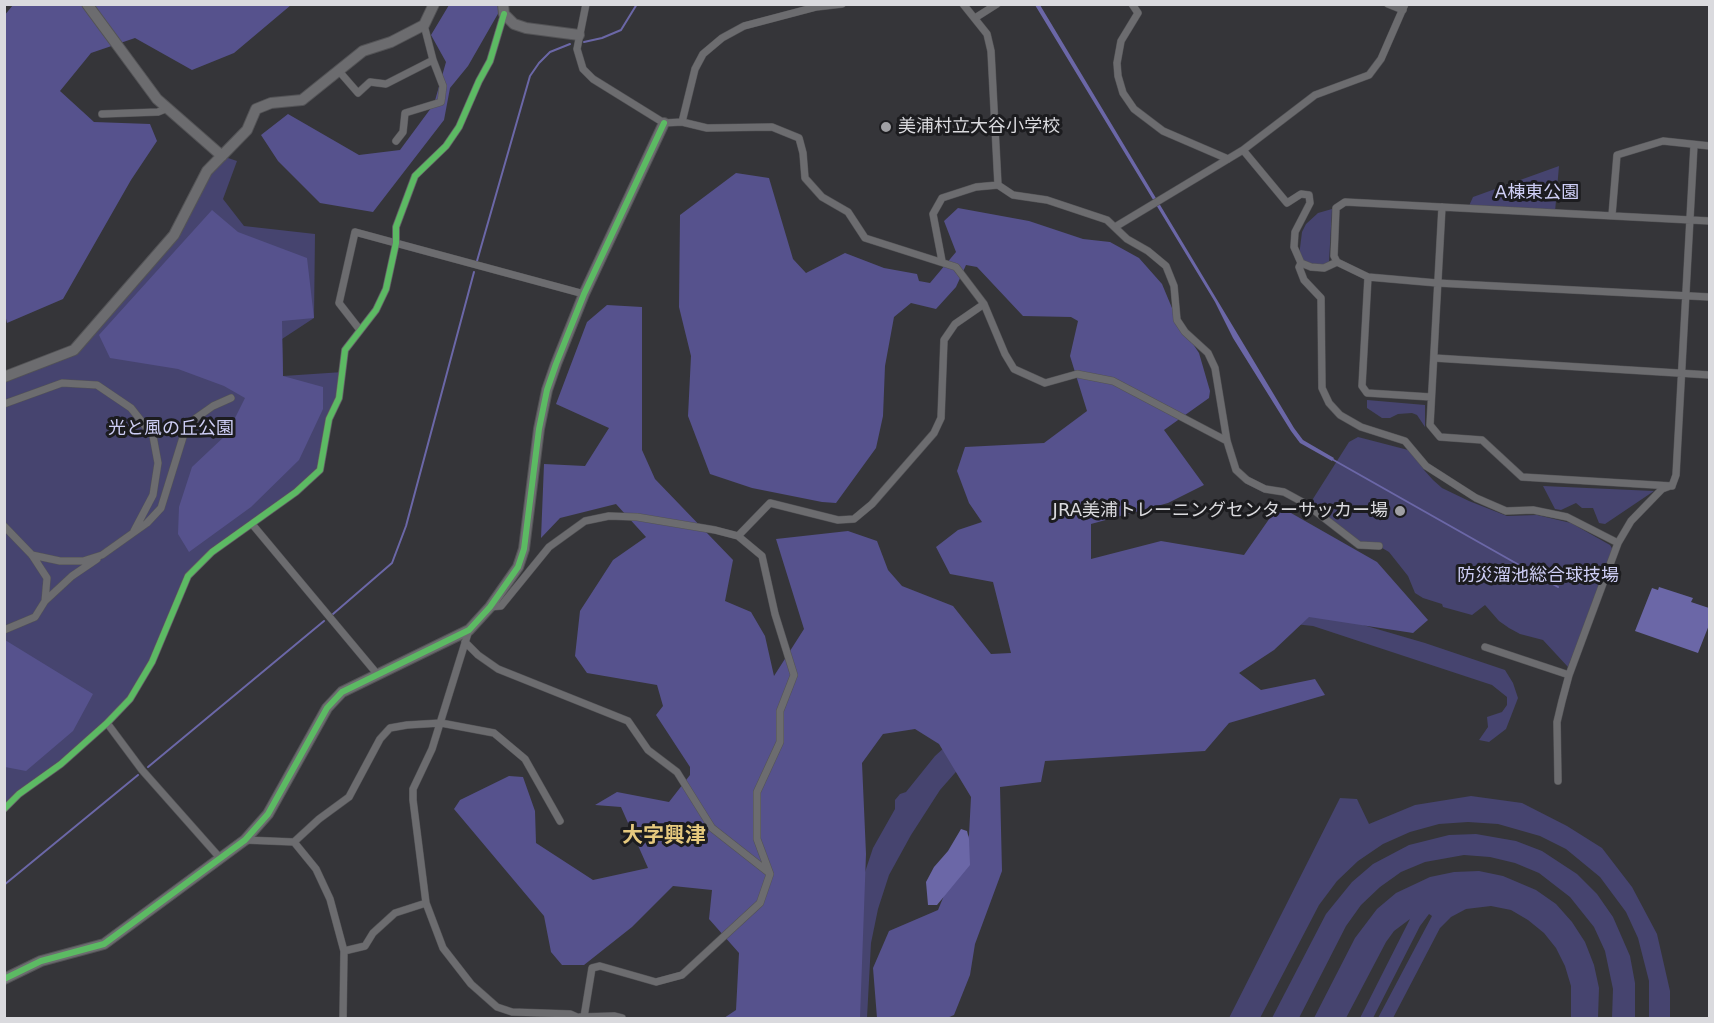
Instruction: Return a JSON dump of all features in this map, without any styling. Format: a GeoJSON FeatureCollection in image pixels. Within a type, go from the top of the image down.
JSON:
{"type":"FeatureCollection","features":[{"type":"Feature","properties":{"kind":"street"},"geometry":{"type":"LineString","coordinates":[[87,4],[157,99],[222,156]]}},
{"type":"Feature","properties":{"kind":"street"},"geometry":{"type":"LineString","coordinates":[[4,377],[74,350],[174,235],[207,171],[247,130],[256,109],[271,103],[302,100],[363,51],[390,42],[424,25],[434,4]]}},
{"type":"Feature","properties":{"kind":"street"},"geometry":{"type":"LineString","coordinates":[[586,4],[579,36],[578,56],[583,69],[588,74],[664,123],[682,122],[706,128],[772,127],[799,138],[805,178],[822,197],[848,212],[865,238],[956,267],[984,304],[1005,354],[1014,369],[1045,383],[1077,374],[1113,381],[1227,441]]}},
{"type":"Feature","properties":{"kind":"street"},"geometry":{"type":"LineString","coordinates":[[682,122],[694,69],[703,54],[722,38],[744,26],[816,7],[842,4]]}},
{"type":"Feature","properties":{"kind":"street"},"geometry":{"type":"LineString","coordinates":[[963,4],[987,34],[991,51],[998,185]]}},
{"type":"Feature","properties":{"kind":"street"},"geometry":{"type":"LineString","coordinates":[[975,18],[998,4]]}},
{"type":"Feature","properties":{"kind":"street"},"geometry":{"type":"LineString","coordinates":[[1132,4],[1138,13],[1121,41],[1117,63],[1123,93],[1134,109],[1163,131],[1228,159]]}},
{"type":"Feature","properties":{"kind":"street"},"geometry":{"type":"LineString","coordinates":[[1115,227],[1243,150],[1315,94],[1369,75],[1381,58],[1404,7],[1388,4]]}},
{"type":"Feature","properties":{"kind":"street"},"geometry":{"type":"LineString","coordinates":[[503,9],[514,24],[579,36]]}},
{"type":"Feature","properties":{"kind":"street"},"geometry":{"type":"LineString","coordinates":[[4,808],[19,794],[61,764],[130,699],[152,662],[188,576],[212,552],[296,492],[320,470],[329,419],[339,398],[345,351],[376,310],[386,289],[396,243],[396,227],[415,176],[446,146],[459,127],[490,61],[503,9]]}},
{"type":"Feature","properties":{"kind":"street"},"geometry":{"type":"LineString","coordinates":[[396,141],[404,132],[405,113],[441,102],[443,86],[433,60],[424,25]]}},
{"type":"Feature","properties":{"kind":"street"},"geometry":{"type":"LineString","coordinates":[[338,70],[358,93],[370,82],[386,84],[433,60]]}},
{"type":"Feature","properties":{"kind":"street"},"geometry":{"type":"LineString","coordinates":[[102,114],[158,112],[168,108]]}},
{"type":"Feature","properties":{"kind":"street"},"geometry":{"type":"LineString","coordinates":[[6,976],[41,961],[104,944],[245,840],[268,814],[327,708],[342,692],[469,630],[490,607],[518,567],[524,549],[539,429],[548,390],[584,294],[664,123]]}},
{"type":"Feature","properties":{"kind":"street"},"geometry":{"type":"LineString","coordinates":[[1612,215],[1617,155],[1663,141],[1710,146]]}},
{"type":"Feature","properties":{"kind":"street"},"geometry":{"type":"LineString","coordinates":[[1672,486],[1676,475],[1694,145]]}},
{"type":"Feature","properties":{"kind":"street"},"geometry":{"type":"LineString","coordinates":[[1243,150],[1287,203],[1301,194],[1309,195],[1310,203],[1295,232],[1294,247],[1301,263],[1299,267],[1304,280],[1321,298],[1322,388],[1329,403],[1340,415],[1361,427],[1405,441],[1426,466],[1476,498],[1506,511],[1533,510],[1567,517],[1618,543]]}},
{"type":"Feature","properties":{"kind":"street"},"geometry":{"type":"LineString","coordinates":[[942,261],[933,214],[942,198],[976,187],[998,185],[1013,195],[1055,203],[1107,220],[1127,239],[1148,251],[1167,266],[1174,286],[1177,320],[1185,332],[1208,353],[1215,368],[1227,441],[1236,470],[1247,480],[1265,489],[1284,492],[1306,504],[1359,545],[1379,546]]}},
{"type":"Feature","properties":{"kind":"street"},"geometry":{"type":"LineString","coordinates":[[1710,221],[1345,202],[1336,208],[1334,256],[1337,262],[1368,277],[1437,283],[1710,297]]}},
{"type":"Feature","properties":{"kind":"street"},"geometry":{"type":"LineString","coordinates":[[1442,207],[1430,425],[1440,437],[1482,440],[1522,477],[1672,486]]}},
{"type":"Feature","properties":{"kind":"street"},"geometry":{"type":"LineString","coordinates":[[360,330],[339,303],[355,232],[584,294]]}},
{"type":"Feature","properties":{"kind":"street"},"geometry":{"type":"LineString","coordinates":[[1301,263],[1324,268],[1337,262]]}},
{"type":"Feature","properties":{"kind":"street"},"geometry":{"type":"LineString","coordinates":[[1368,277],[1362,386],[1367,393],[1431,397]]}},
{"type":"Feature","properties":{"kind":"street"},"geometry":{"type":"LineString","coordinates":[[738,536],[770,503],[838,520],[854,519],[872,504],[934,433],[942,418],[944,340],[955,324],[984,304]]}},
{"type":"Feature","properties":{"kind":"street"},"geometry":{"type":"LineString","coordinates":[[1434,358],[1710,375]]}},
{"type":"Feature","properties":{"kind":"street"},"geometry":{"type":"LineString","coordinates":[[4,404],[62,383],[97,385],[132,408],[153,436],[158,463],[153,495],[132,533]]}},
{"type":"Feature","properties":{"kind":"street"},"geometry":{"type":"LineString","coordinates":[[4,630],[35,617],[45,601],[72,576],[147,523],[161,508],[184,434],[196,418],[231,398]]}},
{"type":"Feature","properties":{"kind":"street"},"geometry":{"type":"LineString","coordinates":[[1558,781],[1557,722],[1569,675],[1618,543],[1631,520],[1662,489],[1672,486]]}},
{"type":"Feature","properties":{"kind":"street"},"geometry":{"type":"LineString","coordinates":[[490,607],[501,606],[549,548],[585,521],[609,516],[637,517],[706,528],[738,536],[762,556],[775,614],[794,675],[780,711],[780,742],[757,792],[757,839],[770,874],[760,903],[682,975],[656,982],[600,966],[592,968],[580,1018]]}},
{"type":"Feature","properties":{"kind":"street"},"geometry":{"type":"LineString","coordinates":[[252,524],[378,675]]}},
{"type":"Feature","properties":{"kind":"street"},"geometry":{"type":"LineString","coordinates":[[4,526],[32,555],[47,578],[45,601]]}},
{"type":"Feature","properties":{"kind":"street"},"geometry":{"type":"LineString","coordinates":[[32,555],[60,561],[83,561],[102,555]]}},
{"type":"Feature","properties":{"kind":"street"},"geometry":{"type":"LineString","coordinates":[[469,630],[432,749],[413,789],[426,903],[443,948],[471,984],[497,1007],[512,1012],[570,1014],[580,1018],[614,1016],[622,1018]]}},
{"type":"Feature","properties":{"kind":"street"},"geometry":{"type":"LineString","coordinates":[[465,642],[498,669],[628,721],[648,750],[678,772],[712,828],[770,874]]}},
{"type":"Feature","properties":{"kind":"street"},"geometry":{"type":"LineString","coordinates":[[1485,647],[1569,675]]}},
{"type":"Feature","properties":{"kind":"street"},"geometry":{"type":"LineString","coordinates":[[106,723],[142,770],[220,858]]}},
{"type":"Feature","properties":{"kind":"street"},"geometry":{"type":"LineString","coordinates":[[245,840],[294,842],[319,819],[349,797],[380,739],[390,729],[441,723],[494,733],[525,759],[560,820]]}},
{"type":"Feature","properties":{"kind":"street"},"geometry":{"type":"LineString","coordinates":[[294,842],[316,869],[330,899],[344,951],[343,1018]]}},
{"type":"Feature","properties":{"kind":"street"},"geometry":{"type":"LineString","coordinates":[[344,951],[365,946],[373,933],[395,913],[426,903]]}},
{"type":"Feature","properties":{"kind":"green space","name":"光と風の丘公園"},"geometry":{"type":"Polygon","coordinates":[[[222,156],[237,161],[223,199],[244,226],[315,234],[314,318],[282,339],[283,376],[343,372],[339,398],[329,419],[320,470],[212,552],[188,576],[152,662],[130,699],[107,723],[5,809],[5,377],[74,350],[174,235],[222,156]]]}},
{"type":"Feature","properties":{"kind":"green space","name":"A棟東公園"},"geometry":{"type":"Polygon","coordinates":[[[1559,166],[1555,212],[1468,208],[1473,197],[1559,166]]]}},
{"type":"Feature","properties":{"kind":"green space"},"geometry":{"type":"Polygon","coordinates":[[[1332,209],[1329,262],[1324,266],[1306,264],[1299,256],[1302,232],[1306,224],[1318,213],[1332,209]]]}},
{"type":"Feature","properties":{"kind":"green space"},"geometry":{"type":"Polygon","coordinates":[[[1367,400],[1425,405],[1425,427],[1417,415],[1412,413],[1382,418],[1367,408],[1367,400]]]}},
{"type":"Feature","properties":{"kind":"green space","name":"防災溜池総合球技場"},"geometry":{"type":"Polygon","coordinates":[[[1358,437],[1412,451],[1424,470],[1442,488],[1469,501],[1507,516],[1537,515],[1571,523],[1610,545],[1613,550],[1568,667],[1543,640],[1520,634],[1509,628],[1499,621],[1485,605],[1472,615],[1443,607],[1442,604],[1415,593],[1408,576],[1389,552],[1377,545],[1358,544],[1312,507],[1311,502],[1349,442],[1358,437]]]}},
{"type":"Feature","properties":{"kind":"green space"},"geometry":{"type":"Polygon","coordinates":[[[1543,486],[1654,491],[1605,524],[1599,523],[1593,508],[1582,508],[1576,503],[1561,510],[1555,509],[1543,486]]]}},
{"type":"Feature","properties":{"kind":"green space"},"geometry":{"type":"Polygon","coordinates":[[[1290,608],[1322,613],[1425,643],[1505,670],[1518,698],[1506,729],[1489,742],[1479,740],[1488,727],[1487,717],[1502,712],[1507,705],[1507,697],[1492,685],[1313,626],[1285,623],[1255,626],[1051,699],[1012,724],[969,757],[940,790],[889,875],[878,909],[871,943],[867,1018],[843,1018],[844,966],[853,908],[873,848],[895,809],[895,800],[900,794],[906,792],[935,756],[986,710],[1059,670],[1222,612],[1290,608]]]}},
{"type":"Feature","properties":{"kind":"green space"},"geometry":{"type":"Polygon","coordinates":[[[1471,796],[1522,803],[1567,826],[1602,848],[1632,887],[1657,934],[1670,991],[1670,1018],[1649,1018],[1649,981],[1638,938],[1626,912],[1600,877],[1566,849],[1540,836],[1498,824],[1468,822],[1439,824],[1410,832],[1383,844],[1358,861],[1337,881],[1319,905],[1260,1018],[1229,1018],[1340,798],[1357,799],[1369,824],[1415,805],[1471,796]]]}},
{"type":"Feature","properties":{"kind":"green space"},"geometry":{"type":"Polygon","coordinates":[[[1476,834],[1516,841],[1542,851],[1577,874],[1597,894],[1613,917],[1630,956],[1635,983],[1635,1018],[1612,1018],[1613,989],[1605,951],[1594,927],[1570,897],[1539,873],[1515,863],[1490,857],[1464,855],[1425,862],[1401,872],[1380,887],[1361,905],[1346,926],[1299,1018],[1272,1018],[1326,914],[1352,882],[1373,864],[1409,845],[1449,835],[1476,834]]]}},
{"type":"Feature","properties":{"kind":"green space"},"geometry":{"type":"Polygon","coordinates":[[[1479,871],[1503,876],[1536,890],[1556,904],[1572,922],[1585,942],[1594,965],[1599,988],[1598,1018],[1571,1018],[1571,986],[1565,966],[1556,948],[1544,933],[1511,910],[1491,906],[1466,909],[1451,917],[1440,928],[1393,1018],[1378,1018],[1432,916],[1429,914],[1420,926],[1373,1018],[1360,1018],[1410,919],[1394,931],[1386,942],[1346,1018],[1314,1018],[1355,938],[1377,909],[1396,893],[1430,877],[1454,872],[1479,871]]]}},
{"type":"Feature","properties":{"kind":"shaded area"},"geometry":{"type":"Polygon","coordinates":[[[13,5],[291,5],[234,53],[192,70],[135,38],[91,53],[60,91],[94,122],[150,124],[157,141],[131,180],[63,299],[7,323],[5,314],[4,16],[13,5]]]}},
{"type":"Feature","properties":{"kind":"shaded area"},"geometry":{"type":"Polygon","coordinates":[[[449,5],[503,5],[468,66],[450,88],[444,120],[373,212],[320,203],[278,161],[261,135],[288,114],[359,155],[400,150],[434,104],[446,62],[431,35],[449,5]]]}},
{"type":"Feature","properties":{"kind":"shaded area"},"geometry":{"type":"Polygon","coordinates":[[[1035,5],[1040,5],[1294,428],[1303,440],[1334,458],[1332,461],[1300,443],[1291,431],[1233,338],[1215,302],[1035,5]]]}},
{"type":"Feature","properties":{"kind":"shaded area"},"geometry":{"type":"Polygon","coordinates":[[[736,173],[769,178],[793,259],[806,273],[845,253],[884,268],[917,274],[919,281],[930,283],[956,252],[944,221],[958,208],[1029,221],[1083,239],[1110,242],[1139,258],[1162,284],[1177,320],[1199,353],[1210,391],[1209,398],[1164,430],[1204,485],[1168,503],[1091,524],[1091,559],[1161,541],[1244,555],[1274,512],[1291,513],[1377,562],[1428,620],[1413,633],[1309,617],[1274,650],[1239,673],[1261,690],[1315,679],[1325,695],[1229,723],[1205,751],[1045,761],[1041,782],[1000,787],[1002,871],[975,944],[970,975],[954,1015],[947,1018],[877,1018],[873,968],[889,931],[938,910],[969,835],[971,797],[939,744],[915,729],[883,734],[862,763],[866,854],[860,1018],[724,1018],[736,1010],[739,953],[709,919],[712,890],[673,886],[632,927],[584,965],[562,965],[551,952],[544,916],[454,809],[460,800],[509,776],[523,777],[535,811],[536,843],[593,880],[648,868],[621,807],[595,805],[617,792],[669,802],[690,775],[690,767],[656,715],[663,706],[657,685],[587,673],[575,656],[580,611],[613,560],[646,537],[616,504],[560,518],[541,538],[544,464],[585,466],[609,428],[556,404],[587,322],[607,305],[642,307],[642,450],[655,479],[733,560],[725,601],[751,612],[765,636],[774,676],[804,629],[776,539],[848,531],[877,541],[888,570],[902,586],[953,606],[991,654],[1011,653],[993,582],[950,574],[936,547],[958,530],[982,522],[969,503],[957,471],[965,447],[1044,443],[1087,411],[1070,356],[1078,321],[1071,317],[1023,316],[977,267],[966,265],[956,287],[936,309],[911,303],[894,317],[885,366],[883,416],[876,448],[836,503],[752,488],[710,474],[688,416],[691,356],[679,307],[680,215],[736,173]]]}},
{"type":"Feature","properties":{"kind":"shaded area"},"geometry":{"type":"Polygon","coordinates":[[[212,210],[238,232],[307,258],[314,318],[282,321],[283,376],[323,387],[323,409],[299,460],[251,507],[189,552],[178,534],[179,507],[192,467],[227,434],[245,398],[224,386],[178,369],[110,358],[99,335],[212,210]]]}},
{"type":"Feature","properties":{"kind":"shaded area"},"geometry":{"type":"Polygon","coordinates":[[[1659,587],[1693,598],[1691,602],[1709,608],[1709,625],[1698,653],[1635,631],[1652,588],[1658,590],[1659,587]]]}},
{"type":"Feature","properties":{"kind":"shaded area"},"geometry":{"type":"Polygon","coordinates":[[[5,640],[93,694],[73,731],[26,771],[5,767],[5,640]]]}},
{"type":"Feature","properties":{"kind":"shaded area"},"geometry":{"type":"Polygon","coordinates":[[[961,829],[967,831],[969,839],[970,865],[937,905],[928,905],[926,882],[961,829]]]}},
{"type":"Feature","properties":{"kind":"waterway"},"geometry":{"type":"LineString","coordinates":[[584,42],[621,30],[637,4]]}},
{"type":"Feature","properties":{"kind":"waterway"},"geometry":{"type":"LineString","coordinates":[[477,261],[530,76],[550,52],[570,44]]}},
{"type":"Feature","properties":{"kind":"waterway"},"geometry":{"type":"LineString","coordinates":[[333,614],[392,563],[406,526],[474,272]]}},
{"type":"Feature","properties":{"kind":"waterway"},"geometry":{"type":"LineString","coordinates":[[1330,458],[1558,587]]}},
{"type":"Feature","properties":{"kind":"waterway"},"geometry":{"type":"LineString","coordinates":[[148,767],[324,621]]}},
{"type":"Feature","properties":{"kind":"waterway"},"geometry":{"type":"LineString","coordinates":[[4,885],[138,775]]}},
{"type":"Feature","properties":{"kind":"cycle path"},"geometry":{"type":"LineString","coordinates":[[4,809],[19,794],[61,764],[130,699],[152,662],[188,576],[212,552],[296,492],[320,470],[329,419],[339,398],[345,350],[376,310],[386,289],[396,243],[396,227],[415,176],[446,146],[459,127],[490,61],[504,14]]}},
{"type":"Feature","properties":{"kind":"cycle path"},"geometry":{"type":"LineString","coordinates":[[4,979],[41,961],[104,944],[245,840],[268,814],[327,708],[342,692],[469,630],[490,607],[518,567],[524,549],[539,429],[547,390],[556,364],[584,294],[664,123]]}},
{"type":"Feature","properties":{"kind":"place","name":"美浦村立大谷小学校"},"geometry":{"type":"Point","coordinates":[886,127]}},
{"type":"Feature","properties":{"kind":"place","name":"JRA美浦トレーニングセンターサッカー場"},"geometry":{"type":"Point","coordinates":[1400,511]}},
{"type":"Feature","properties":{"kind":"district","name":"大字興津"},"geometry":{"type":"Point","coordinates":[664,837]}}]}
